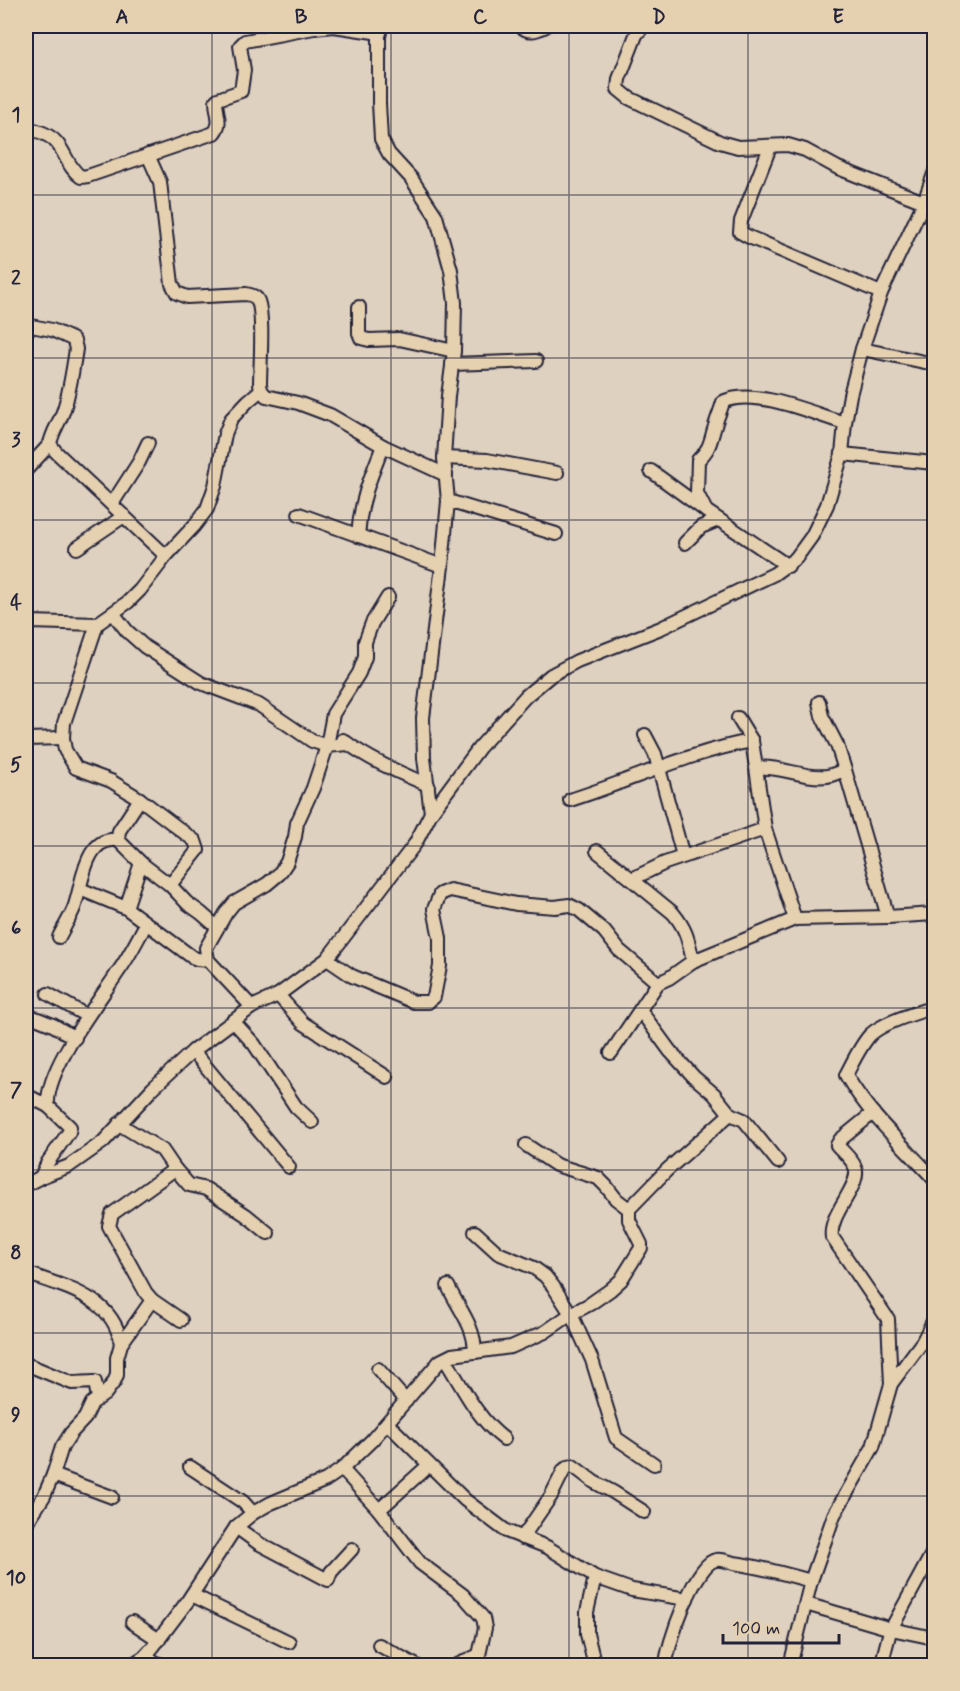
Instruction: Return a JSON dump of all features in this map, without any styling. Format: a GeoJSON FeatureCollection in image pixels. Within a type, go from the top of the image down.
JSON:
{"type":"FeatureCollection","features":[{"type":"Feature","properties":{"kind":"street"},"geometry":{"type":"LineString","coordinates":[[521,26],[533,32],[546,26]]}},
{"type":"Feature","properties":{"kind":"street"},"geometry":{"type":"LineString","coordinates":[[639,26],[641,30],[636,35],[619,79],[618,89],[622,93],[656,112],[720,141],[738,147],[788,145],[805,150],[838,168],[924,202]]}},
{"type":"Feature","properties":{"kind":"street"},"geometry":{"type":"LineString","coordinates":[[26,128],[46,135],[57,142],[74,172],[81,177],[104,171],[214,133],[220,120],[216,101],[241,91],[244,70],[240,46],[244,41],[314,28],[380,29],[381,139],[389,154],[411,178],[436,216],[451,270],[455,303],[444,458],[448,501],[423,718],[424,758],[431,813]]}},
{"type":"Feature","properties":{"kind":"street"},"geometry":{"type":"LineString","coordinates":[[770,147],[741,221],[740,232],[881,292]]}},
{"type":"Feature","properties":{"kind":"street"},"geometry":{"type":"LineString","coordinates":[[148,155],[160,182],[172,284],[177,293],[187,297],[246,294],[254,296],[258,302],[260,317],[260,384],[266,396],[309,407],[351,422],[382,446],[418,456],[446,475]]}},
{"type":"Feature","properties":{"kind":"street"},"geometry":{"type":"LineString","coordinates":[[26,1185],[69,1166],[103,1142],[153,1088],[193,1051],[252,1007],[278,995],[327,958],[415,844],[431,813],[479,748],[526,696],[551,675],[577,661],[661,628],[774,574],[796,558],[812,536],[827,506],[842,454],[844,423],[862,349],[881,292],[924,202],[934,174]]}},
{"type":"Feature","properties":{"kind":"street"},"geometry":{"type":"LineString","coordinates":[[359,307],[361,338],[399,339],[453,351]]}},
{"type":"Feature","properties":{"kind":"street"},"geometry":{"type":"LineString","coordinates":[[26,325],[52,330],[72,339],[76,349],[60,422],[52,435],[50,444],[26,470]]}},
{"type":"Feature","properties":{"kind":"street"},"geometry":{"type":"LineString","coordinates":[[862,349],[934,364]]}},
{"type":"Feature","properties":{"kind":"street"},"geometry":{"type":"LineString","coordinates":[[452,364],[536,361]]}},
{"type":"Feature","properties":{"kind":"street"},"geometry":{"type":"LineString","coordinates":[[26,623],[97,624],[113,614],[140,590],[207,509],[215,486],[225,434],[231,419],[261,390]]}},
{"type":"Feature","properties":{"kind":"street"},"geometry":{"type":"LineString","coordinates":[[706,511],[697,493],[698,460],[706,452],[711,442],[725,401],[743,398],[771,399],[844,423]]}},
{"type":"Feature","properties":{"kind":"street"},"geometry":{"type":"LineString","coordinates":[[112,504],[139,462],[148,443]]}},
{"type":"Feature","properties":{"kind":"street"},"geometry":{"type":"LineString","coordinates":[[50,444],[166,556]]}},
{"type":"Feature","properties":{"kind":"street"},"geometry":{"type":"LineString","coordinates":[[358,536],[359,515],[382,446]]}},
{"type":"Feature","properties":{"kind":"street"},"geometry":{"type":"LineString","coordinates":[[842,454],[934,463]]}},
{"type":"Feature","properties":{"kind":"street"},"geometry":{"type":"LineString","coordinates":[[444,458],[487,460],[557,473]]}},
{"type":"Feature","properties":{"kind":"street"},"geometry":{"type":"LineString","coordinates":[[651,471],[718,520],[788,566]]}},
{"type":"Feature","properties":{"kind":"street"},"geometry":{"type":"LineString","coordinates":[[448,501],[556,534]]}},
{"type":"Feature","properties":{"kind":"street"},"geometry":{"type":"LineString","coordinates":[[299,514],[442,566]]}},
{"type":"Feature","properties":{"kind":"street"},"geometry":{"type":"LineString","coordinates":[[77,548],[124,516]]}},
{"type":"Feature","properties":{"kind":"street"},"geometry":{"type":"LineString","coordinates":[[685,543],[701,527],[718,520]]}},
{"type":"Feature","properties":{"kind":"street"},"geometry":{"type":"LineString","coordinates":[[204,958],[206,948],[217,927],[234,903],[267,884],[279,874],[287,862],[297,823],[313,788],[327,746],[333,714],[362,665],[365,657],[365,642],[372,623],[388,597]]}},
{"type":"Feature","properties":{"kind":"street"},"geometry":{"type":"LineString","coordinates":[[113,614],[145,647],[201,683],[259,705],[312,741],[327,746],[348,744]]}},
{"type":"Feature","properties":{"kind":"street"},"geometry":{"type":"LineString","coordinates":[[97,624],[64,723],[65,750],[76,768],[111,781],[140,799],[195,841],[198,850],[170,885]]}},
{"type":"Feature","properties":{"kind":"street"},"geometry":{"type":"LineString","coordinates":[[819,702],[822,716],[837,745],[845,770],[888,918]]}},
{"type":"Feature","properties":{"kind":"street"},"geometry":{"type":"LineString","coordinates":[[738,718],[752,741],[765,829],[795,919]]}},
{"type":"Feature","properties":{"kind":"street"},"geometry":{"type":"LineString","coordinates":[[330,730],[348,744],[393,770],[428,785]]}},
{"type":"Feature","properties":{"kind":"street"},"geometry":{"type":"LineString","coordinates":[[645,735],[655,754],[683,856]]}},
{"type":"Feature","properties":{"kind":"street"},"geometry":{"type":"LineString","coordinates":[[26,739],[63,738]]}},
{"type":"Feature","properties":{"kind":"street"},"geometry":{"type":"LineString","coordinates":[[570,800],[659,767],[729,745],[752,741]]}},
{"type":"Feature","properties":{"kind":"street"},"geometry":{"type":"LineString","coordinates":[[757,768],[766,766],[812,776],[828,776],[845,770]]}},
{"type":"Feature","properties":{"kind":"street"},"geometry":{"type":"LineString","coordinates":[[59,937],[73,910],[91,853],[102,842],[115,838],[140,799]]}},
{"type":"Feature","properties":{"kind":"street"},"geometry":{"type":"LineString","coordinates":[[632,879],[683,856],[765,829]]}},
{"type":"Feature","properties":{"kind":"street"},"geometry":{"type":"LineString","coordinates":[[115,838],[141,864],[170,885],[186,903],[217,927]]}},
{"type":"Feature","properties":{"kind":"street"},"geometry":{"type":"LineString","coordinates":[[597,851],[673,914],[683,925],[693,961]]}},
{"type":"Feature","properties":{"kind":"street"},"geometry":{"type":"LineString","coordinates":[[126,909],[141,864]]}},
{"type":"Feature","properties":{"kind":"street"},"geometry":{"type":"LineString","coordinates":[[80,889],[126,909],[146,924],[204,958],[252,1007]]}},
{"type":"Feature","properties":{"kind":"street"},"geometry":{"type":"LineString","coordinates":[[327,958],[352,976],[414,1002],[428,1002],[434,997],[440,966],[440,938],[434,909],[440,894],[450,890],[516,904],[555,907],[569,905],[579,910],[604,931],[619,950],[658,983]]}},
{"type":"Feature","properties":{"kind":"street"},"geometry":{"type":"LineString","coordinates":[[612,1053],[658,983],[693,961],[795,919],[888,918],[934,914]]}},
{"type":"Feature","properties":{"kind":"street"},"geometry":{"type":"LineString","coordinates":[[48,1106],[47,1096],[55,1072],[87,1016],[120,970],[146,924]]}},
{"type":"Feature","properties":{"kind":"street"},"geometry":{"type":"LineString","coordinates":[[48,994],[87,1016]]}},
{"type":"Feature","properties":{"kind":"street"},"geometry":{"type":"LineString","coordinates":[[278,995],[303,1023],[387,1077]]}},
{"type":"Feature","properties":{"kind":"street"},"geometry":{"type":"LineString","coordinates":[[934,1007],[894,1022],[871,1034],[846,1075],[853,1088],[873,1113],[934,1179]]}},
{"type":"Feature","properties":{"kind":"street"},"geometry":{"type":"LineString","coordinates":[[640,1011],[670,1051],[694,1077],[714,1094],[730,1114],[744,1120],[778,1162]]}},
{"type":"Feature","properties":{"kind":"street"},"geometry":{"type":"LineString","coordinates":[[33,1017],[75,1038]]}},
{"type":"Feature","properties":{"kind":"street"},"geometry":{"type":"LineString","coordinates":[[233,1021],[254,1044],[296,1107],[312,1122]]}},
{"type":"Feature","properties":{"kind":"street"},"geometry":{"type":"LineString","coordinates":[[193,1051],[289,1167]]}},
{"type":"Feature","properties":{"kind":"street"},"geometry":{"type":"LineString","coordinates":[[26,1095],[48,1106],[70,1127],[69,1132],[48,1161],[41,1177]]}},
{"type":"Feature","properties":{"kind":"street"},"geometry":{"type":"LineString","coordinates":[[790,1665],[811,1581],[834,1515],[873,1447],[891,1384],[888,1318],[832,1238],[831,1232],[857,1178],[856,1168],[837,1145],[873,1113]]}},
{"type":"Feature","properties":{"kind":"street"},"geometry":{"type":"LineString","coordinates":[[130,1665],[144,1657],[159,1640],[192,1595],[236,1527],[253,1513],[271,1503],[326,1480],[342,1469],[387,1423],[440,1361],[452,1355],[511,1347],[545,1332],[590,1304],[621,1280],[640,1253],[640,1244],[629,1220],[629,1209],[667,1170],[730,1114]]}},
{"type":"Feature","properties":{"kind":"street"},"geometry":{"type":"LineString","coordinates":[[119,1124],[162,1150],[189,1185],[206,1189],[246,1215],[268,1233]]}},
{"type":"Feature","properties":{"kind":"street"},"geometry":{"type":"LineString","coordinates":[[526,1145],[556,1165],[598,1178],[616,1199],[629,1209]]}},
{"type":"Feature","properties":{"kind":"street"},"geometry":{"type":"LineString","coordinates":[[175,1169],[112,1214],[109,1226],[146,1293],[152,1300],[181,1320]]}},
{"type":"Feature","properties":{"kind":"street"},"geometry":{"type":"LineString","coordinates":[[475,1232],[498,1253],[534,1268],[545,1276],[571,1314],[592,1360],[616,1438],[654,1464]]}},
{"type":"Feature","properties":{"kind":"street"},"geometry":{"type":"LineString","coordinates":[[26,1273],[81,1293],[105,1310],[119,1331],[121,1344]]}},
{"type":"Feature","properties":{"kind":"street"},"geometry":{"type":"LineString","coordinates":[[448,1286],[472,1329],[475,1352]]}},
{"type":"Feature","properties":{"kind":"street"},"geometry":{"type":"LineString","coordinates":[[26,1524],[44,1496],[63,1447],[71,1433],[85,1418],[92,1403],[105,1394],[114,1382],[121,1344],[152,1300]]}},
{"type":"Feature","properties":{"kind":"street"},"geometry":{"type":"LineString","coordinates":[[891,1384],[922,1341],[934,1319]]}},
{"type":"Feature","properties":{"kind":"street"},"geometry":{"type":"LineString","coordinates":[[445,1359],[479,1414],[504,1439]]}},
{"type":"Feature","properties":{"kind":"street"},"geometry":{"type":"LineString","coordinates":[[26,1364],[72,1383],[95,1382],[98,1398]]}},
{"type":"Feature","properties":{"kind":"street"},"geometry":{"type":"LineString","coordinates":[[378,1369],[406,1401]]}},
{"type":"Feature","properties":{"kind":"street"},"geometry":{"type":"LineString","coordinates":[[387,1423],[465,1500],[506,1531],[547,1547],[595,1577],[632,1590],[687,1599]]}},
{"type":"Feature","properties":{"kind":"street"},"geometry":{"type":"LineString","coordinates":[[379,1510],[429,1465]]}},
{"type":"Feature","properties":{"kind":"street"},"geometry":{"type":"LineString","coordinates":[[522,1538],[543,1509],[567,1467],[573,1466],[594,1482],[644,1512]]}},
{"type":"Feature","properties":{"kind":"street"},"geometry":{"type":"LineString","coordinates":[[190,1467],[243,1502],[253,1513]]}},
{"type":"Feature","properties":{"kind":"street"},"geometry":{"type":"LineString","coordinates":[[342,1469],[379,1510],[420,1563],[463,1595],[483,1618],[485,1628],[480,1660],[455,1665]]}},
{"type":"Feature","properties":{"kind":"street"},"geometry":{"type":"LineString","coordinates":[[53,1475],[112,1497]]}},
{"type":"Feature","properties":{"kind":"street"},"geometry":{"type":"LineString","coordinates":[[236,1527],[258,1543],[328,1580],[331,1572],[352,1548]]}},
{"type":"Feature","properties":{"kind":"street"},"geometry":{"type":"LineString","coordinates":[[881,1665],[891,1629],[934,1550]]}},
{"type":"Feature","properties":{"kind":"street"},"geometry":{"type":"LineString","coordinates":[[26,1560],[26,1577]]}},
{"type":"Feature","properties":{"kind":"street"},"geometry":{"type":"LineString","coordinates":[[666,1665],[671,1637],[687,1599],[709,1562],[717,1560],[743,1564],[811,1581]]}},
{"type":"Feature","properties":{"kind":"street"},"geometry":{"type":"LineString","coordinates":[[595,1577],[587,1612],[587,1634],[595,1665]]}},
{"type":"Feature","properties":{"kind":"street"},"geometry":{"type":"LineString","coordinates":[[192,1595],[289,1642]]}},
{"type":"Feature","properties":{"kind":"street"},"geometry":{"type":"LineString","coordinates":[[806,1604],[891,1629],[934,1638]]}},
{"type":"Feature","properties":{"kind":"street"},"geometry":{"type":"LineString","coordinates":[[132,1622],[159,1640]]}},
{"type":"Feature","properties":{"kind":"street"},"geometry":{"type":"LineString","coordinates":[[379,1645],[417,1665]]}},
{"type":"Feature","properties":{"kind":"street"},"geometry":{"type":"LineString","coordinates":[[144,1657],[164,1665]]}}]}
